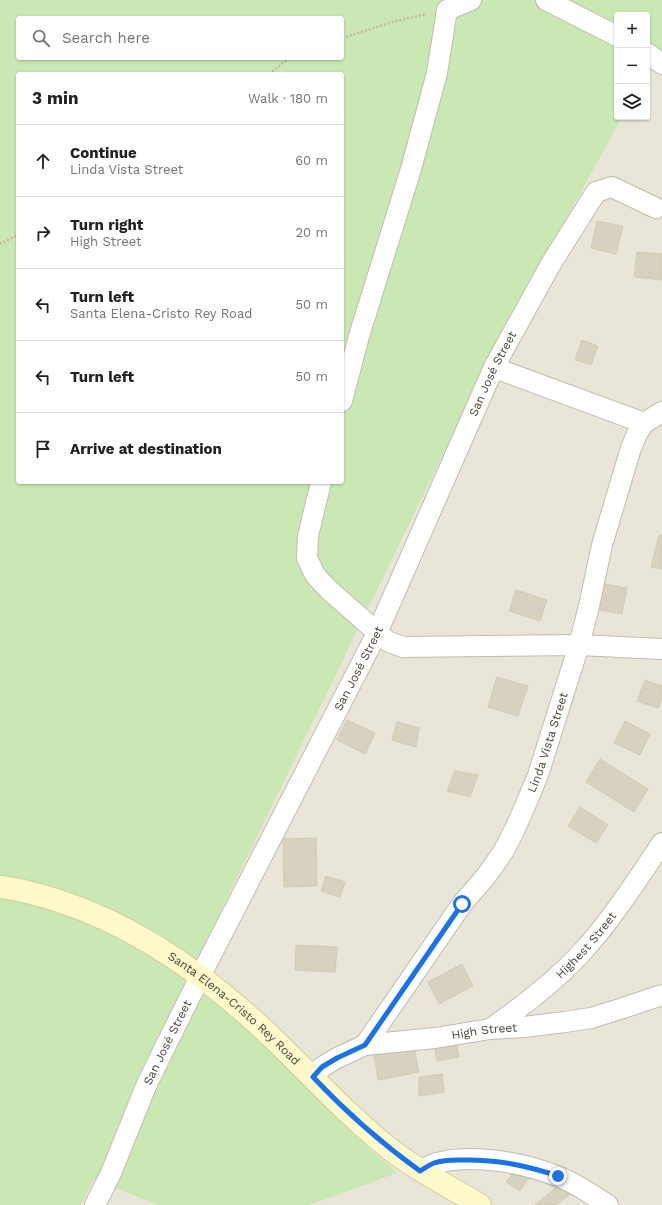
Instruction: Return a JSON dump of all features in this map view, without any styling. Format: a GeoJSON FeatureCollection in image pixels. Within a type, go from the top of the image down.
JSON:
{"type":"FeatureCollection","features":[{"type":"Feature","properties":{"kind":"main road","name":"Santa Elena-Cristo Rey Road"},"geometry":{"type":"LineString","coordinates":[[0,887],[41,895],[70,904],[126,928],[152,944],[224,995],[262,1028],[313,1077],[340,1106],[395,1153],[420,1171],[480,1205]]}},
{"type":"Feature","properties":{"kind":"street"},"geometry":{"type":"LineString","coordinates":[[344,393],[359,336],[411,169],[437,73],[447,10],[471,0]]}},
{"type":"Feature","properties":{"kind":"street"},"geometry":{"type":"LineString","coordinates":[[546,0],[614,34]]}},
{"type":"Feature","properties":{"kind":"street"},"geometry":{"type":"LineString","coordinates":[[650,55],[662,64]]}},
{"type":"Feature","properties":{"kind":"street","name":"San José Street"},"geometry":{"type":"LineString","coordinates":[[95,1205],[111,1173],[146,1086],[200,977],[377,633],[494,367],[552,262],[596,192],[612,188],[656,208]]}},
{"type":"Feature","properties":{"kind":"street"},"geometry":{"type":"LineString","coordinates":[[494,367],[644,423]]}},
{"type":"Feature","properties":{"kind":"street","name":"Linda Vista Street"},"geometry":{"type":"LineString","coordinates":[[365,1045],[462,904],[487,875],[499,858],[515,829],[538,775],[579,645],[602,545],[631,448],[644,423],[662,412]]}},
{"type":"Feature","properties":{"kind":"street"},"geometry":{"type":"LineString","coordinates":[[321,484],[308,536],[307,558],[314,575],[377,633],[389,642],[403,647],[579,645],[662,649]]}},
{"type":"Feature","properties":{"kind":"street","name":"Highest Street"},"geometry":{"type":"LineString","coordinates":[[490,1029],[540,993],[583,951],[629,892],[662,843]]}},
{"type":"Feature","properties":{"kind":"street","name":"High Street"},"geometry":{"type":"LineString","coordinates":[[313,1077],[322,1067],[365,1045],[435,1038],[490,1029],[524,1027],[591,1018],[662,995]]}},
{"type":"Feature","properties":{"kind":"street"},"geometry":{"type":"LineString","coordinates":[[420,1171],[435,1163],[451,1160],[506,1162],[530,1167],[558,1176],[580,1187],[608,1205]]}},
{"type":"Feature","properties":{"kind":"path"},"geometry":{"type":"LineString","coordinates":[[344,37],[396,22],[447,10]]}},
{"type":"Feature","properties":{"kind":"path"},"geometry":{"type":"LineString","coordinates":[[271,72],[286,60]]}},
{"type":"Feature","properties":{"kind":"path"},"geometry":{"type":"LineString","coordinates":[[0,244],[16,236]]}},
{"type":"Feature","properties":{"kind":"shaded area"},"geometry":{"type":"Polygon","coordinates":[[[656,57],[662,62],[662,1205],[310,1205],[397,1173],[358,1138],[233,1014],[186,983],[485,367],[620,120],[650,120],[650,67],[656,57]]]}},
{"type":"Feature","properties":{"kind":"shaded area"},"geometry":{"type":"Polygon","coordinates":[[[94,1180],[158,1205],[81,1205],[94,1180]]]}},
{"type":"Feature","properties":{"kind":"green space"},"geometry":{"type":"Polygon","coordinates":[[[0,0],[662,0],[662,62],[656,57],[650,67],[650,12],[614,12],[614,120],[620,120],[485,368],[186,983],[233,1014],[358,1138],[397,1173],[310,1205],[158,1205],[94,1180],[81,1205],[0,1205],[0,0]]]}},
{"type":"Feature","properties":{"kind":"building"},"geometry":{"type":"Polygon","coordinates":[[[597,221],[623,226],[616,254],[591,248],[597,221]]]}},
{"type":"Feature","properties":{"kind":"building"},"geometry":{"type":"Polygon","coordinates":[[[637,252],[662,254],[662,280],[634,277],[637,252]]]}},
{"type":"Feature","properties":{"kind":"building"},"geometry":{"type":"Polygon","coordinates":[[[582,340],[598,346],[591,365],[575,360],[582,340]]]}},
{"type":"Feature","properties":{"kind":"building"},"geometry":{"type":"Polygon","coordinates":[[[659,535],[662,536],[662,569],[651,567],[659,535]]]}},
{"type":"Feature","properties":{"kind":"building"},"geometry":{"type":"Polygon","coordinates":[[[599,583],[627,588],[622,614],[594,609],[599,583]]]}},
{"type":"Feature","properties":{"kind":"building"},"geometry":{"type":"Polygon","coordinates":[[[516,590],[547,600],[540,621],[509,611],[516,590]]]}},
{"type":"Feature","properties":{"kind":"building"},"geometry":{"type":"Polygon","coordinates":[[[497,677],[528,686],[518,716],[488,707],[497,677]]]}},
{"type":"Feature","properties":{"kind":"building"},"geometry":{"type":"Polygon","coordinates":[[[645,680],[662,686],[662,698],[658,708],[637,701],[645,680]]]}},
{"type":"Feature","properties":{"kind":"building"},"geometry":{"type":"Polygon","coordinates":[[[347,720],[375,733],[365,754],[337,740],[347,720]]]}},
{"type":"Feature","properties":{"kind":"building"},"geometry":{"type":"Polygon","coordinates":[[[625,721],[650,734],[640,755],[614,743],[625,721]]]}},
{"type":"Feature","properties":{"kind":"building"},"geometry":{"type":"Polygon","coordinates":[[[397,722],[419,728],[416,747],[392,740],[397,722]]]}},
{"type":"Feature","properties":{"kind":"building"},"geometry":{"type":"Polygon","coordinates":[[[600,759],[648,789],[634,812],[586,782],[600,759]]]}},
{"type":"Feature","properties":{"kind":"building"},"geometry":{"type":"Polygon","coordinates":[[[455,771],[478,775],[470,797],[447,791],[455,771]]]}},
{"type":"Feature","properties":{"kind":"building"},"geometry":{"type":"Polygon","coordinates":[[[580,807],[608,825],[596,843],[568,826],[580,807]]]}},
{"type":"Feature","properties":{"kind":"building"},"geometry":{"type":"Polygon","coordinates":[[[316,838],[317,886],[284,887],[283,839],[316,838]]]}},
{"type":"Feature","properties":{"kind":"building"},"geometry":{"type":"Polygon","coordinates":[[[326,876],[345,882],[340,897],[321,891],[326,876]]]}},
{"type":"Feature","properties":{"kind":"building"},"geometry":{"type":"Polygon","coordinates":[[[296,945],[337,947],[335,972],[295,970],[296,945]]]}},
{"type":"Feature","properties":{"kind":"building"},"geometry":{"type":"Polygon","coordinates":[[[462,964],[473,986],[439,1004],[428,982],[462,964]]]}},
{"type":"Feature","properties":{"kind":"building"},"geometry":{"type":"Polygon","coordinates":[[[456,1041],[459,1057],[437,1061],[434,1044],[456,1041]]]}},
{"type":"Feature","properties":{"kind":"building"},"geometry":{"type":"Polygon","coordinates":[[[414,1048],[419,1072],[378,1080],[374,1055],[414,1048]]]}},
{"type":"Feature","properties":{"kind":"building"},"geometry":{"type":"Polygon","coordinates":[[[442,1074],[444,1092],[419,1096],[419,1077],[442,1074]]]}},
{"type":"Feature","properties":{"kind":"building"},"geometry":{"type":"Polygon","coordinates":[[[515,1170],[529,1178],[520,1191],[506,1182],[515,1170]]]}},
{"type":"Feature","properties":{"kind":"building"},"geometry":{"type":"Polygon","coordinates":[[[558,1186],[570,1194],[556,1205],[535,1205],[558,1186]]]}},
{"type":"Feature","properties":{"kind":"route"},"geometry":{"type":"LineString","coordinates":[[462,904],[365,1045],[322,1067],[313,1077],[340,1106],[373,1135],[420,1171],[435,1163],[451,1160],[482,1160],[506,1162],[530,1167],[558,1176]]}}]}
